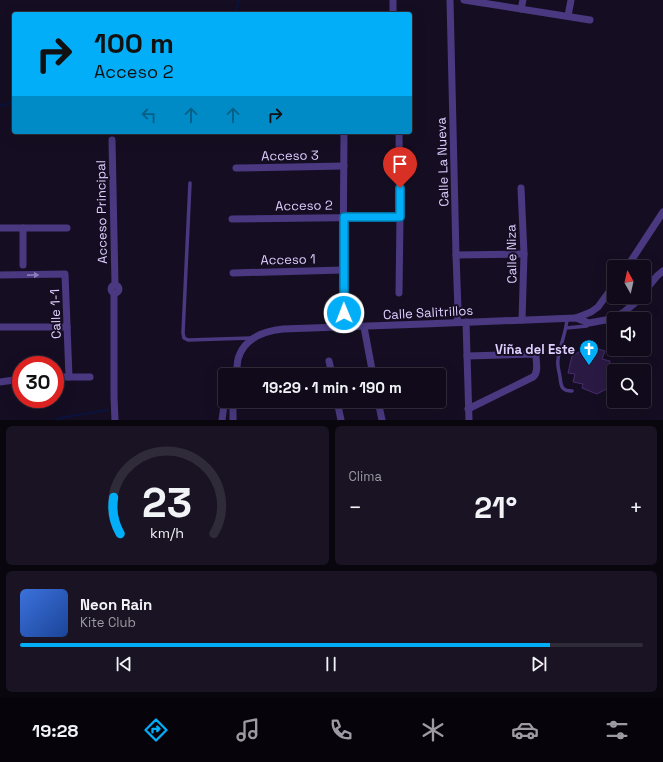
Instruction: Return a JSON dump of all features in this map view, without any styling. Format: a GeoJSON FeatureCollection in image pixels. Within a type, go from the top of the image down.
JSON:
{"type":"FeatureCollection","features":[{"type":"Feature","properties":{"kind":"street"},"geometry":{"type":"LineString","coordinates":[[392,0],[393,12]]}},
{"type":"Feature","properties":{"kind":"street","name":"Calle La Nueva"},"geometry":{"type":"LineString","coordinates":[[450,0],[458,310],[457,322]]}},
{"type":"Feature","properties":{"kind":"street"},"geometry":{"type":"LineString","coordinates":[[464,0],[590,20]]}},
{"type":"Feature","properties":{"kind":"street"},"geometry":{"type":"LineString","coordinates":[[521,9],[523,0]]}},
{"type":"Feature","properties":{"kind":"street"},"geometry":{"type":"LineString","coordinates":[[568,16],[571,0]]}},
{"type":"Feature","properties":{"kind":"street"},"geometry":{"type":"LineString","coordinates":[[344,134],[344,327]]}},
{"type":"Feature","properties":{"kind":"street"},"geometry":{"type":"LineString","coordinates":[[399,134],[399,292]]}},
{"type":"Feature","properties":{"kind":"street","name":"Acceso Principal"},"geometry":{"type":"LineString","coordinates":[[112,140],[115,285],[111,286],[110,289],[114,293],[114,420]]}},
{"type":"Feature","properties":{"kind":"street","name":"Acceso 3"},"geometry":{"type":"LineString","coordinates":[[236,168],[344,166]]}},
{"type":"Feature","properties":{"kind":"street","name":"Calle Niza"},"geometry":{"type":"LineString","coordinates":[[521,188],[524,254],[522,320]]}},
{"type":"Feature","properties":{"kind":"street"},"geometry":{"type":"LineString","coordinates":[[632,260],[663,212]]}},
{"type":"Feature","properties":{"kind":"street","name":"Acceso 2"},"geometry":{"type":"LineString","coordinates":[[232,219],[400,217]]}},
{"type":"Feature","properties":{"kind":"street"},"geometry":{"type":"LineString","coordinates":[[0,228],[66,228]]}},
{"type":"Feature","properties":{"kind":"street"},"geometry":{"type":"LineString","coordinates":[[23,228],[23,265]]}},
{"type":"Feature","properties":{"kind":"street"},"geometry":{"type":"LineString","coordinates":[[456,255],[524,254]]}},
{"type":"Feature","properties":{"kind":"street","name":"Acceso 1"},"geometry":{"type":"LineString","coordinates":[[233,272],[343,270]]}},
{"type":"Feature","properties":{"kind":"street"},"geometry":{"type":"LineString","coordinates":[[651,283],[663,271]]}},
{"type":"Feature","properties":{"kind":"street","name":"Calle 1-1"},"geometry":{"type":"LineString","coordinates":[[0,275],[65,274],[69,377]]}},
{"type":"Feature","properties":{"kind":"street"},"geometry":{"type":"LineString","coordinates":[[576,318],[598,307],[607,295]]}},
{"type":"Feature","properties":{"kind":"street","name":"Calle Salitrillos"},"geometry":{"type":"LineString","coordinates":[[237,368],[238,358],[244,346],[253,338],[272,330],[576,318],[589,323],[611,319],[624,312],[634,304]]}},
{"type":"Feature","properties":{"kind":"street"},"geometry":{"type":"LineString","coordinates":[[466,322],[469,420]]}},
{"type":"Feature","properties":{"kind":"street"},"geometry":{"type":"LineString","coordinates":[[364,326],[372,368]]}},
{"type":"Feature","properties":{"kind":"street"},"geometry":{"type":"LineString","coordinates":[[0,327],[67,327]]}},
{"type":"Feature","properties":{"kind":"street"},"geometry":{"type":"LineString","coordinates":[[467,356],[534,354],[536,356],[537,372],[537,375],[533,378],[468,409]]}},
{"type":"Feature","properties":{"kind":"street"},"geometry":{"type":"LineString","coordinates":[[234,368],[238,358]]}},
{"type":"Feature","properties":{"kind":"street"},"geometry":{"type":"LineString","coordinates":[[329,361],[330,368]]}},
{"type":"Feature","properties":{"kind":"street"},"geometry":{"type":"LineString","coordinates":[[64,377],[90,377]]}},
{"type":"Feature","properties":{"kind":"street"},"geometry":{"type":"LineString","coordinates":[[0,382],[12,380]]}},
{"type":"Feature","properties":{"kind":"street"},"geometry":{"type":"LineString","coordinates":[[222,420],[224,408]]}},
{"type":"Feature","properties":{"kind":"street"},"geometry":{"type":"LineString","coordinates":[[233,408],[233,420]]}},
{"type":"Feature","properties":{"kind":"street"},"geometry":{"type":"LineString","coordinates":[[338,408],[341,420]]}},
{"type":"Feature","properties":{"kind":"street"},"geometry":{"type":"LineString","coordinates":[[379,408],[382,420]]}},
{"type":"Feature","properties":{"kind":"lane"},"geometry":{"type":"LineString","coordinates":[[190,183],[184,338],[188,340],[253,338]]}},
{"type":"Feature","properties":{"kind":"lane"},"geometry":{"type":"LineString","coordinates":[[567,319],[558,362],[562,388],[567,391],[572,391]]}},
{"type":"Feature","properties":{"kind":"lane"},"geometry":{"type":"LineString","coordinates":[[566,328],[587,326]]}},
{"type":"Feature","properties":{"kind":"building","name":"Viña del Este"},"geometry":{"type":"Polygon","coordinates":[[[589,346],[605,351],[602,359],[610,361],[609,364],[607,364],[607,389],[597,394],[582,388],[583,384],[573,382],[575,374],[568,373],[572,356],[589,346]]]}},
{"type":"Feature","properties":{"kind":"waterway"},"geometry":{"type":"LineString","coordinates":[[236,12],[239,0]]}},
{"type":"Feature","properties":{"kind":"waterway"},"geometry":{"type":"LineString","coordinates":[[0,106],[12,103]]}},
{"type":"Feature","properties":{"kind":"waterway"},"geometry":{"type":"LineString","coordinates":[[55,420],[108,410]]}},
{"type":"Feature","properties":{"kind":"place","name":"Viña del Este"},"geometry":{"type":"Point","coordinates":[589,366]}},
{"type":"Feature","properties":{"kind":"route"},"geometry":{"type":"LineString","coordinates":[[344,313],[344,217],[400,217],[400,188]]}}]}
